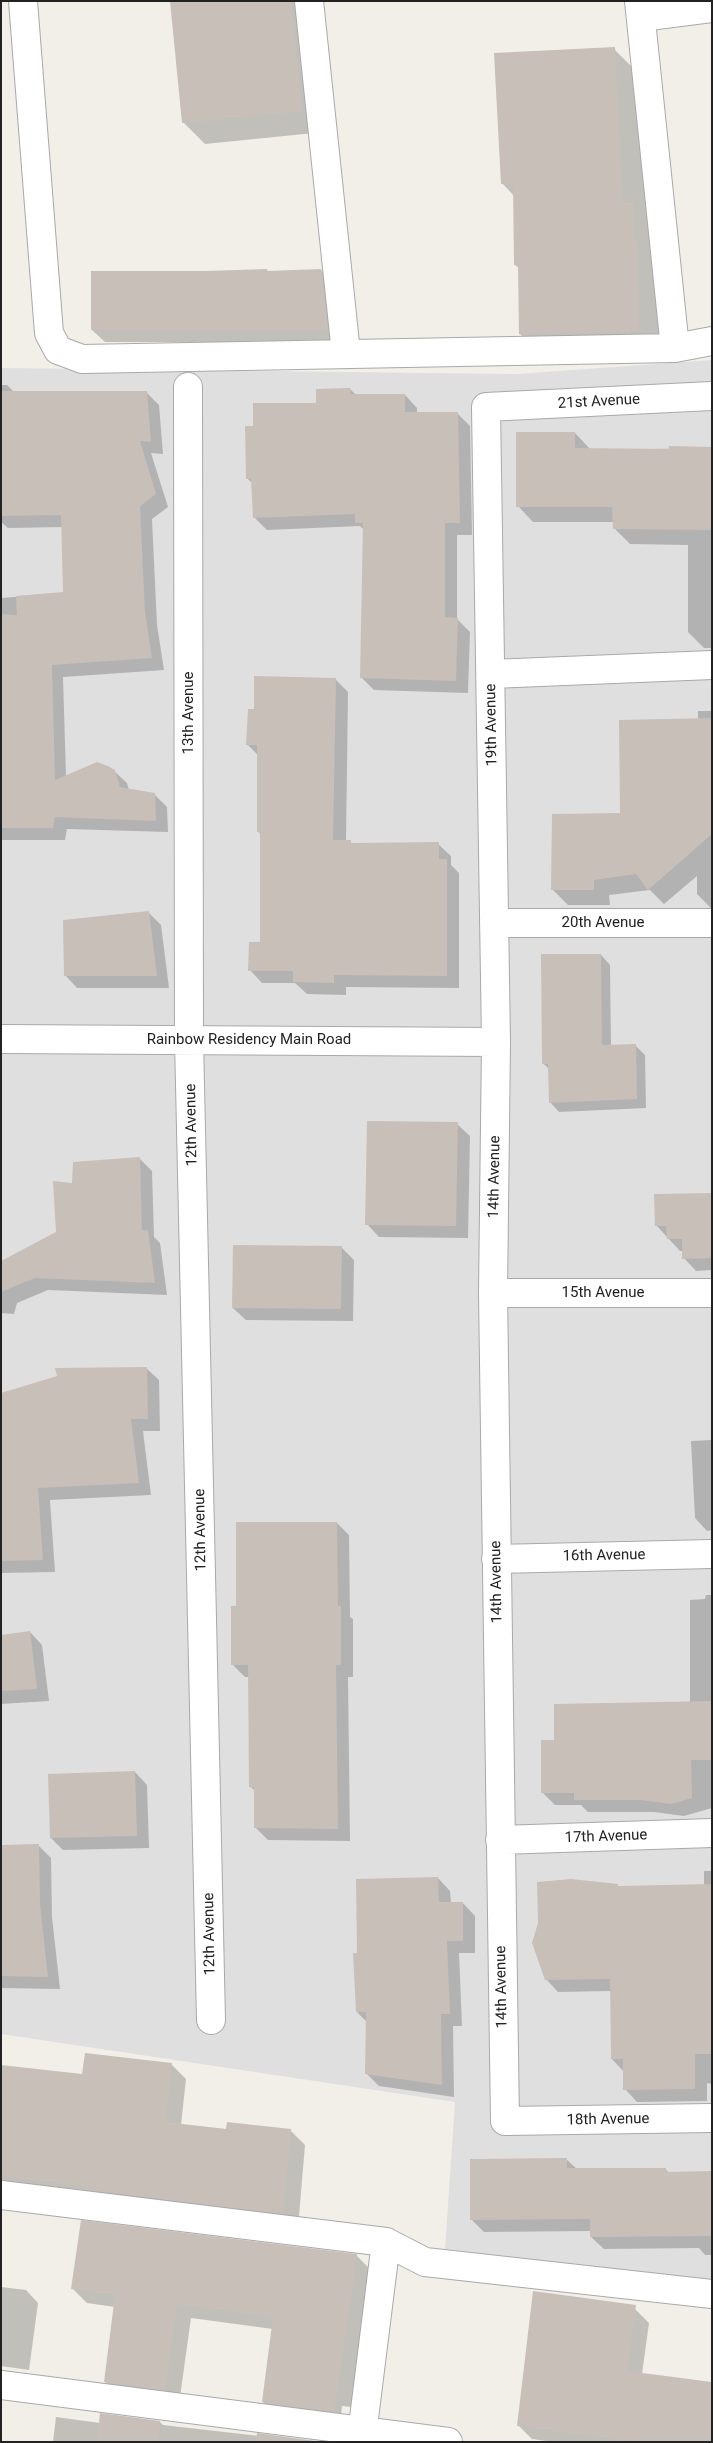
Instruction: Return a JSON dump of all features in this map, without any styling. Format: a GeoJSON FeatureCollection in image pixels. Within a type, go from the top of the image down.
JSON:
{"type":"FeatureCollection","features":[{"type":"Feature","properties":{"kind":"street"},"geometry":{"type":"LineString","coordinates":[[23,1],[49,333],[58,350],[82,359],[675,348],[712,340]]}},
{"type":"Feature","properties":{"kind":"street"},"geometry":{"type":"LineString","coordinates":[[309,1],[346,353]]}},
{"type":"Feature","properties":{"kind":"street"},"geometry":{"type":"LineString","coordinates":[[675,348],[640,9],[712,8]]}},
{"type":"Feature","properties":{"kind":"street","name":"13th Avenue"},"geometry":{"type":"LineString","coordinates":[[188,387],[189,1040]]}},
{"type":"Feature","properties":{"kind":"street","name":"21st Avenue"},"geometry":{"type":"LineString","coordinates":[[486,407],[712,396]]}},
{"type":"Feature","properties":{"kind":"street","name":"19th Avenue"},"geometry":{"type":"LineString","coordinates":[[486,407],[496,1042]]}},
{"type":"Feature","properties":{"kind":"street"},"geometry":{"type":"LineString","coordinates":[[491,674],[712,665]]}},
{"type":"Feature","properties":{"kind":"street","name":"20th Avenue"},"geometry":{"type":"LineString","coordinates":[[494,924],[712,923]]}},
{"type":"Feature","properties":{"kind":"street","name":"Rainbow Residency Main Road"},"geometry":{"type":"LineString","coordinates":[[1,1039],[496,1042]]}},
{"type":"Feature","properties":{"kind":"street","name":"12th Avenue"},"geometry":{"type":"LineString","coordinates":[[189,1040],[211,2020]]}},
{"type":"Feature","properties":{"kind":"street","name":"14th Avenue"},"geometry":{"type":"LineString","coordinates":[[496,1042],[494,1294],[496,1559],[505,2121]]}},
{"type":"Feature","properties":{"kind":"street","name":"15th Avenue"},"geometry":{"type":"LineString","coordinates":[[494,1294],[712,1293]]}},
{"type":"Feature","properties":{"kind":"street","name":"16th Avenue"},"geometry":{"type":"LineString","coordinates":[[496,1559],[712,1554]]}},
{"type":"Feature","properties":{"kind":"street","name":"17th Avenue"},"geometry":{"type":"LineString","coordinates":[[500,1840],[712,1834]]}},
{"type":"Feature","properties":{"kind":"street","name":"18th Avenue"},"geometry":{"type":"LineString","coordinates":[[505,2121],[712,2118]]}},
{"type":"Feature","properties":{"kind":"street"},"geometry":{"type":"LineString","coordinates":[[1,2195],[386,2242],[425,2262],[712,2294]]}},
{"type":"Feature","properties":{"kind":"street"},"geometry":{"type":"LineString","coordinates":[[362,2437],[386,2242]]}},
{"type":"Feature","properties":{"kind":"street"},"geometry":{"type":"LineString","coordinates":[[1,2385],[362,2437],[448,2442]]}},
{"type":"Feature","properties":{"kind":"shaded area"},"geometry":{"type":"Polygon","coordinates":[[[712,360],[712,2280],[445,2249],[455,2102],[1,2034],[1,368],[517,374],[712,360]]]}},
{"type":"Feature","properties":{"kind":"building"},"geometry":{"type":"Polygon","coordinates":[[[170,1],[291,1],[302,111],[182,123],[170,1]]]}},
{"type":"Feature","properties":{"kind":"building"},"geometry":{"type":"Polygon","coordinates":[[[615,47],[622,201],[633,201],[634,238],[637,238],[639,332],[519,334],[518,265],[514,265],[513,183],[501,184],[494,53],[615,47]]]}},
{"type":"Feature","properties":{"kind":"building"},"geometry":{"type":"Polygon","coordinates":[[[267,269],[267,271],[321,269],[328,330],[91,330],[91,271],[267,269]]]}},
{"type":"Feature","properties":{"kind":"building"},"geometry":{"type":"Polygon","coordinates":[[[350,388],[351,394],[405,394],[405,412],[458,412],[460,523],[445,523],[445,617],[458,618],[456,681],[360,678],[363,523],[355,523],[355,514],[253,518],[251,479],[246,479],[245,426],[253,426],[253,403],[316,403],[316,389],[350,388]]]}},
{"type":"Feature","properties":{"kind":"building"},"geometry":{"type":"Polygon","coordinates":[[[1,391],[147,391],[151,442],[140,441],[156,494],[140,506],[145,612],[152,658],[52,665],[55,780],[97,762],[108,766],[115,770],[120,787],[155,793],[156,821],[55,817],[53,828],[1,828],[1,614],[17,615],[16,596],[63,592],[61,515],[1,516],[1,391]]]}},
{"type":"Feature","properties":{"kind":"building"},"geometry":{"type":"Polygon","coordinates":[[[516,432],[575,432],[575,448],[669,449],[669,446],[712,447],[712,530],[613,529],[612,507],[516,507],[516,432]]]}},
{"type":"Feature","properties":{"kind":"building"},"geometry":{"type":"Polygon","coordinates":[[[254,676],[336,678],[333,840],[351,840],[351,843],[439,842],[439,859],[447,859],[447,976],[334,975],[334,983],[293,982],[293,971],[248,971],[249,942],[260,942],[260,832],[257,832],[257,745],[246,745],[248,709],[254,709],[254,676]]]}},
{"type":"Feature","properties":{"kind":"building"},"geometry":{"type":"Polygon","coordinates":[[[712,718],[712,834],[648,890],[636,874],[594,880],[594,890],[551,890],[552,814],[620,813],[619,720],[712,718]]]}},
{"type":"Feature","properties":{"kind":"building"},"geometry":{"type":"Polygon","coordinates":[[[149,911],[157,976],[64,976],[63,920],[149,911]]]}},
{"type":"Feature","properties":{"kind":"building"},"geometry":{"type":"Polygon","coordinates":[[[541,954],[601,954],[602,1045],[636,1044],[637,1099],[549,1103],[548,1064],[542,1064],[541,954]]]}},
{"type":"Feature","properties":{"kind":"building"},"geometry":{"type":"Polygon","coordinates":[[[367,1121],[458,1122],[456,1226],[365,1225],[367,1121]]]}},
{"type":"Feature","properties":{"kind":"building"},"geometry":{"type":"Polygon","coordinates":[[[140,1157],[142,1230],[148,1230],[155,1283],[35,1278],[1,1292],[1,1261],[56,1232],[53,1181],[72,1183],[73,1162],[140,1157]]]}},
{"type":"Feature","properties":{"kind":"building"},"geometry":{"type":"Polygon","coordinates":[[[712,1193],[712,1258],[682,1259],[682,1239],[667,1239],[666,1226],[655,1226],[654,1194],[712,1193]]]}},
{"type":"Feature","properties":{"kind":"building"},"geometry":{"type":"Polygon","coordinates":[[[233,1245],[342,1246],[341,1309],[232,1308],[233,1245]]]}},
{"type":"Feature","properties":{"kind":"building"},"geometry":{"type":"Polygon","coordinates":[[[147,1367],[148,1419],[131,1419],[139,1483],[38,1488],[43,1560],[1,1561],[1,1393],[57,1376],[55,1368],[147,1367]]]}},
{"type":"Feature","properties":{"kind":"building"},"geometry":{"type":"Polygon","coordinates":[[[236,1522],[337,1522],[338,1606],[341,1606],[341,1665],[336,1665],[338,1829],[254,1828],[254,1787],[249,1787],[248,1665],[231,1665],[231,1606],[236,1606],[236,1522]]]}},
{"type":"Feature","properties":{"kind":"building"},"geometry":{"type":"Polygon","coordinates":[[[30,1631],[37,1689],[1,1691],[1,1635],[30,1631]]]}},
{"type":"Feature","properties":{"kind":"building"},"geometry":{"type":"Polygon","coordinates":[[[712,1701],[712,1760],[691,1760],[692,1798],[671,1804],[641,1800],[574,1800],[574,1793],[541,1793],[541,1740],[554,1740],[554,1704],[712,1701]]]}},
{"type":"Feature","properties":{"kind":"building"},"geometry":{"type":"Polygon","coordinates":[[[135,1771],[137,1836],[50,1838],[48,1774],[135,1771]]]}},
{"type":"Feature","properties":{"kind":"building"},"geometry":{"type":"Polygon","coordinates":[[[39,1844],[40,1904],[48,1977],[1,1976],[1,1845],[39,1844]]]}},
{"type":"Feature","properties":{"kind":"building"},"geometry":{"type":"Polygon","coordinates":[[[438,1877],[439,1902],[463,1902],[463,1941],[447,1941],[450,2014],[441,2014],[442,2085],[365,2074],[366,2012],[356,2012],[353,1953],[357,1953],[356,1879],[438,1877]]]}},
{"type":"Feature","properties":{"kind":"building"},"geometry":{"type":"Polygon","coordinates":[[[571,1879],[618,1884],[618,1886],[712,1884],[712,2054],[695,2054],[695,2089],[623,2090],[623,2059],[611,2059],[610,1979],[545,1980],[532,1943],[538,1923],[537,1882],[571,1879]]]}},
{"type":"Feature","properties":{"kind":"building"},"geometry":{"type":"Polygon","coordinates":[[[85,2053],[172,2063],[165,2122],[226,2129],[227,2122],[291,2129],[283,2214],[85,2189],[85,2186],[1,2176],[1,2065],[82,2074],[85,2053]]]}},
{"type":"Feature","properties":{"kind":"building"},"geometry":{"type":"Polygon","coordinates":[[[567,2158],[567,2168],[666,2168],[666,2172],[712,2171],[712,2236],[590,2237],[590,2219],[470,2220],[470,2159],[567,2158]]]}},
{"type":"Feature","properties":{"kind":"building"},"geometry":{"type":"Polygon","coordinates":[[[81,2220],[357,2254],[334,2412],[262,2402],[273,2317],[177,2304],[165,2390],[104,2382],[115,2295],[71,2289],[81,2220]]]}},
{"type":"Feature","properties":{"kind":"building"},"geometry":{"type":"Polygon","coordinates":[[[533,2291],[636,2305],[627,2371],[712,2382],[712,2442],[636,2442],[517,2426],[533,2291]]]}},
{"type":"Feature","properties":{"kind":"building"},"geometry":{"type":"Polygon","coordinates":[[[100,2413],[160,2421],[158,2442],[97,2442],[100,2413]]]}},
{"type":"Feature","properties":{"kind":"building"},"geometry":{"type":"Polygon","coordinates":[[[257,2433],[323,2442],[256,2442],[257,2433]]]}}]}
